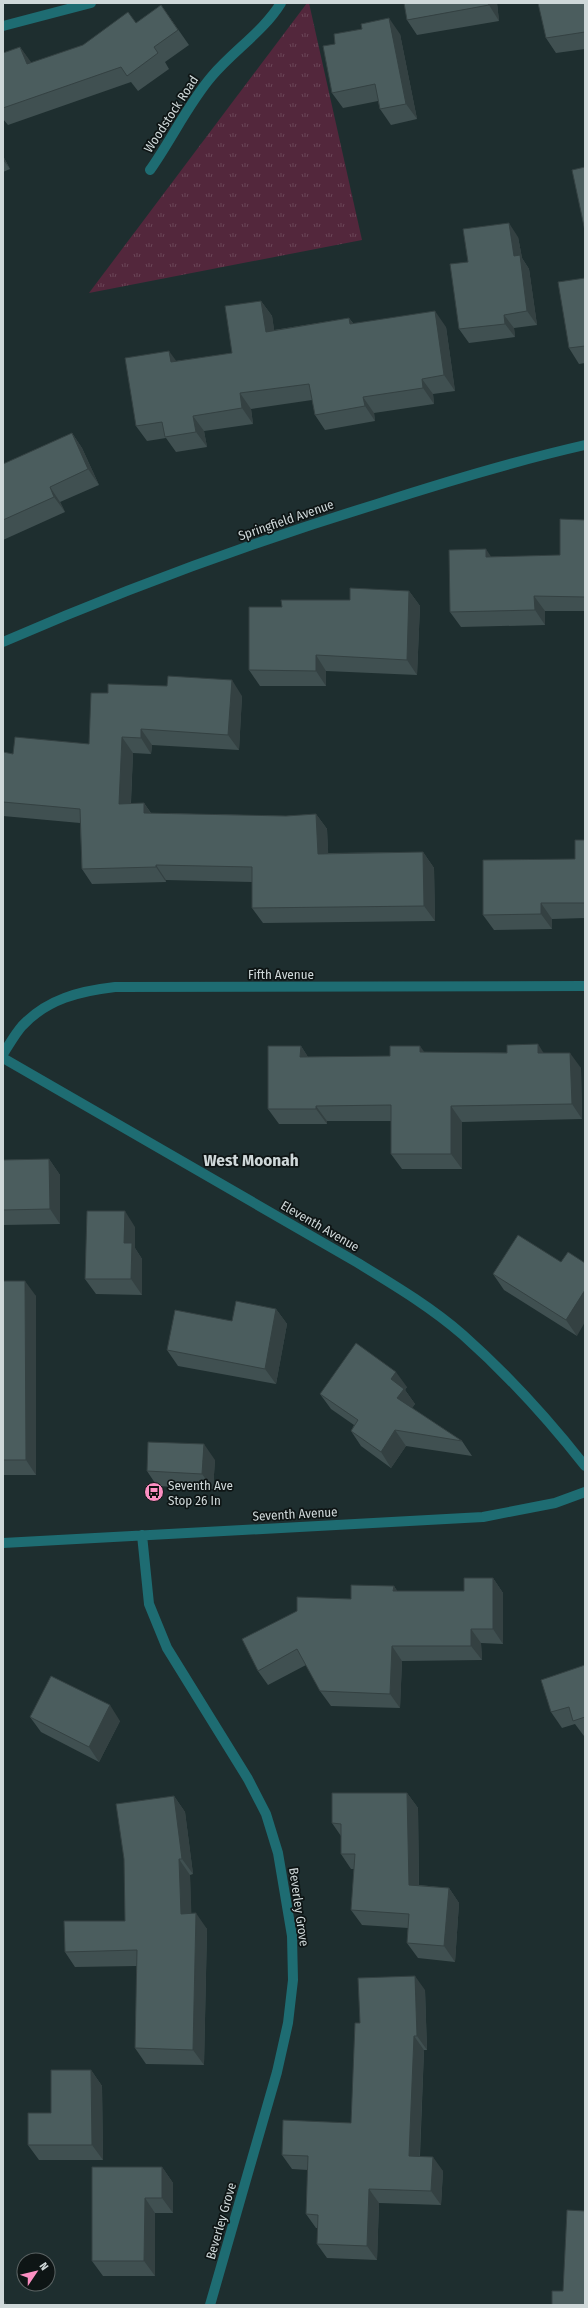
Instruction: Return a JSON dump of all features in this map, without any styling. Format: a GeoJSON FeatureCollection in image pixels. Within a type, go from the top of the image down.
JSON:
{"type":"FeatureCollection","features":[{"type":"Feature","properties":{"kind":"street"},"geometry":{"type":"LineString","coordinates":[[3,26],[91,3]]}},
{"type":"Feature","properties":{"kind":"street","name":"Woodstock Road"},"geometry":{"type":"LineString","coordinates":[[150,170],[174,135],[193,100],[213,74],[270,20],[281,3]]}},
{"type":"Feature","properties":{"kind":"street","name":"Springfield Avenue"},"geometry":{"type":"LineString","coordinates":[[3,642],[56,619],[178,571],[306,526],[440,484],[585,445]]}},
{"type":"Feature","properties":{"kind":"street","name":"Fifth Avenue"},"geometry":{"type":"LineString","coordinates":[[3,1054],[22,1026],[43,1008],[61,999],[83,991],[115,987],[585,986]]}},
{"type":"Feature","properties":{"kind":"street","name":"Eleventh Avenue"},"geometry":{"type":"LineString","coordinates":[[3,1058],[358,1263],[412,1296],[462,1334],[513,1382],[559,1432],[585,1466]]}},
{"type":"Feature","properties":{"kind":"street","name":"Seventh Avenue"},"geometry":{"type":"LineString","coordinates":[[3,1543],[483,1517],[555,1503],[585,1492]]}},
{"type":"Feature","properties":{"kind":"street","name":"Beverley Grove"},"geometry":{"type":"LineString","coordinates":[[142,1535],[149,1604],[167,1648],[248,1779],[266,1814],[278,1853],[292,1936],[293,1980],[287,2030],[278,2072],[210,2305]]}},
{"type":"Feature","properties":{"kind":"green space"},"geometry":{"type":"Polygon","coordinates":[[[307,3],[309,3],[362,240],[89,293],[307,3]]]}},
{"type":"Feature","properties":{"kind":"building"},"geometry":{"type":"Polygon","coordinates":[[[404,3],[488,3],[489,5],[407,20],[404,3]]]}},
{"type":"Feature","properties":{"kind":"building"},"geometry":{"type":"Polygon","coordinates":[[[538,3],[585,3],[585,32],[546,38],[538,3]]]}},
{"type":"Feature","properties":{"kind":"building"},"geometry":{"type":"Polygon","coordinates":[[[161,5],[178,30],[154,47],[158,53],[127,76],[121,67],[3,108],[3,53],[20,47],[27,64],[83,45],[128,12],[136,23],[161,5]]]}},
{"type":"Feature","properties":{"kind":"building"},"geometry":{"type":"Polygon","coordinates":[[[389,18],[406,104],[380,109],[375,84],[332,93],[323,46],[335,44],[334,34],[362,29],[361,24],[389,18]]]}},
{"type":"Feature","properties":{"kind":"building"},"geometry":{"type":"Polygon","coordinates":[[[585,167],[585,231],[572,170],[585,167]]]}},
{"type":"Feature","properties":{"kind":"building"},"geometry":{"type":"Polygon","coordinates":[[[509,223],[514,256],[520,255],[527,311],[504,315],[505,324],[459,329],[450,264],[468,262],[463,229],[509,223]]]}},
{"type":"Feature","properties":{"kind":"building"},"geometry":{"type":"Polygon","coordinates":[[[585,278],[585,346],[569,348],[558,282],[585,278]]]}},
{"type":"Feature","properties":{"kind":"building"},"geometry":{"type":"Polygon","coordinates":[[[261,301],[266,332],[349,318],[350,324],[435,311],[444,375],[422,379],[423,388],[363,397],[365,406],[315,415],[309,384],[240,393],[242,408],[193,416],[196,432],[165,437],[162,422],[136,426],[125,358],[169,351],[171,362],[232,353],[225,306],[261,301]]]}},
{"type":"Feature","properties":{"kind":"building"},"geometry":{"type":"Polygon","coordinates":[[[72,433],[88,469],[50,487],[54,497],[3,520],[3,464],[72,433]]]}},
{"type":"Feature","properties":{"kind":"building"},"geometry":{"type":"Polygon","coordinates":[[[560,519],[585,520],[585,597],[534,596],[535,610],[450,612],[449,550],[486,549],[486,557],[560,555],[560,519]]]}},
{"type":"Feature","properties":{"kind":"building"},"geometry":{"type":"Polygon","coordinates":[[[350,588],[409,591],[407,660],[316,655],[316,671],[249,670],[249,607],[282,607],[281,600],[350,600],[350,588]]]}},
{"type":"Feature","properties":{"kind":"building"},"geometry":{"type":"Polygon","coordinates":[[[168,676],[232,680],[228,735],[141,729],[141,738],[122,737],[119,804],[144,803],[144,813],[286,816],[316,814],[318,854],[423,852],[424,906],[252,908],[252,867],[156,865],[156,867],[82,869],[80,809],[3,802],[3,752],[13,754],[15,737],[89,744],[91,693],[108,693],[108,684],[167,686],[168,676]]]}},
{"type":"Feature","properties":{"kind":"building"},"geometry":{"type":"Polygon","coordinates":[[[575,840],[585,840],[585,903],[541,903],[541,914],[483,915],[483,860],[575,859],[575,840]]]}},
{"type":"Feature","properties":{"kind":"building"},"geometry":{"type":"Polygon","coordinates":[[[538,1044],[538,1053],[570,1053],[572,1104],[451,1106],[451,1154],[391,1154],[391,1105],[316,1106],[316,1109],[268,1109],[268,1046],[301,1046],[300,1057],[390,1056],[390,1046],[420,1046],[420,1052],[507,1053],[507,1045],[538,1044]]]}},
{"type":"Feature","properties":{"kind":"building"},"geometry":{"type":"Polygon","coordinates":[[[49,1159],[50,1209],[3,1210],[3,1160],[49,1159]]]}},
{"type":"Feature","properties":{"kind":"building"},"geometry":{"type":"Polygon","coordinates":[[[87,1211],[125,1211],[124,1243],[132,1243],[131,1279],[85,1279],[87,1211]]]}},
{"type":"Feature","properties":{"kind":"building"},"geometry":{"type":"Polygon","coordinates":[[[518,1235],[561,1262],[568,1252],[585,1263],[585,1290],[566,1320],[493,1274],[518,1235]]]}},
{"type":"Feature","properties":{"kind":"building"},"geometry":{"type":"Polygon","coordinates":[[[3,1281],[25,1281],[26,1460],[3,1460],[3,1281]]]}},
{"type":"Feature","properties":{"kind":"building"},"geometry":{"type":"Polygon","coordinates":[[[236,1301],[276,1309],[265,1369],[167,1350],[175,1310],[232,1321],[236,1301]]]}},
{"type":"Feature","properties":{"kind":"building"},"geometry":{"type":"Polygon","coordinates":[[[356,1343],[396,1372],[391,1379],[404,1389],[397,1398],[462,1441],[395,1430],[381,1452],[351,1431],[358,1420],[320,1394],[356,1343]]]}},
{"type":"Feature","properties":{"kind":"building"},"geometry":{"type":"Polygon","coordinates":[[[148,1442],[204,1444],[202,1474],[147,1471],[148,1442]]]}},
{"type":"Feature","properties":{"kind":"building"},"geometry":{"type":"Polygon","coordinates":[[[464,1578],[493,1578],[493,1629],[471,1629],[471,1646],[392,1646],[390,1694],[320,1691],[297,1649],[258,1671],[242,1639],[297,1611],[297,1597],[351,1599],[351,1585],[394,1586],[393,1591],[464,1591],[464,1578]]]}},
{"type":"Feature","properties":{"kind":"building"},"geometry":{"type":"Polygon","coordinates":[[[585,1665],[585,1717],[573,1721],[569,1707],[551,1712],[541,1680],[585,1665]]]}},
{"type":"Feature","properties":{"kind":"building"},"geometry":{"type":"Polygon","coordinates":[[[51,1676],[110,1705],[89,1747],[30,1717],[51,1676]]]}},
{"type":"Feature","properties":{"kind":"building"},"geometry":{"type":"Polygon","coordinates":[[[332,1793],[407,1793],[409,1885],[449,1888],[444,1946],[407,1943],[409,1914],[351,1910],[355,1854],[341,1854],[341,1824],[332,1823],[332,1793]]]}},
{"type":"Feature","properties":{"kind":"building"},"geometry":{"type":"Polygon","coordinates":[[[174,1796],[182,1859],[179,1859],[181,1914],[196,1913],[193,2050],[135,2048],[137,1950],[65,1952],[64,1921],[125,1921],[124,1859],[116,1804],[174,1796]]]}},
{"type":"Feature","properties":{"kind":"building"},"geometry":{"type":"Polygon","coordinates":[[[415,1976],[417,2036],[414,2036],[409,2156],[433,2157],[431,2191],[369,2189],[367,2246],[317,2244],[318,2215],[306,2214],[308,2156],[282,2155],[283,2120],[351,2123],[355,2023],[360,2023],[358,1978],[415,1976]]]}},
{"type":"Feature","properties":{"kind":"building"},"geometry":{"type":"Polygon","coordinates":[[[51,2070],[91,2070],[92,2145],[28,2145],[28,2113],[51,2113],[51,2070]]]}},
{"type":"Feature","properties":{"kind":"building"},"geometry":{"type":"Polygon","coordinates":[[[92,2167],[162,2167],[162,2198],[145,2198],[144,2261],[92,2261],[92,2167]]]}},
{"type":"Feature","properties":{"kind":"building"},"geometry":{"type":"Polygon","coordinates":[[[567,2210],[585,2211],[585,2305],[552,2305],[552,2291],[563,2291],[567,2210]]]}},
{"type":"Feature","properties":{"kind":"place","name":"Seventh Ave Stop 26 In"},"geometry":{"type":"Point","coordinates":[154,1492]}},
{"type":"Feature","properties":{"kind":"district","name":"West Moonah"},"geometry":{"type":"Point","coordinates":[251,1160]}}]}
